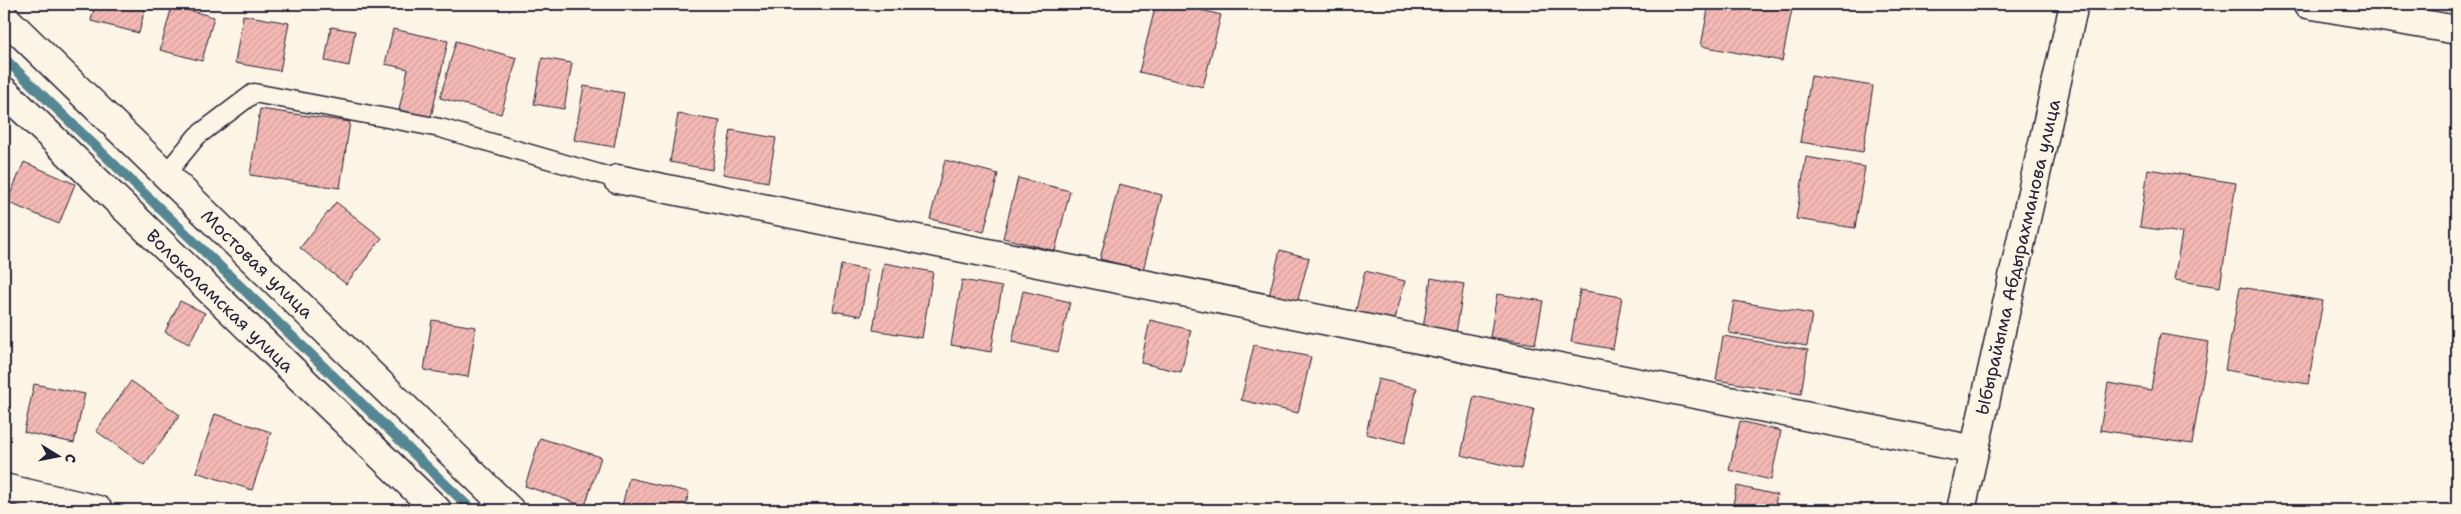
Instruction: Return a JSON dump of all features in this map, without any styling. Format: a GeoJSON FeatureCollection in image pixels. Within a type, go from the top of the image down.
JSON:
{"type":"FeatureCollection","features":[{"type":"Feature","properties":{"kind":"street","name":"Ыбырайыма Абдырахманова улица"},"geometry":{"type":"LineString","coordinates":[[1961,510],[2074,4]]}},
{"type":"Feature","properties":{"kind":"street"},"geometry":{"type":"LineString","coordinates":[[2307,4],[2457,30]]}},
{"type":"Feature","properties":{"kind":"street","name":"Мостовая улица"},"geometry":{"type":"LineString","coordinates":[[4,16],[510,510]]}},
{"type":"Feature","properties":{"kind":"street","name":"Волоколамская улица"},"geometry":{"type":"LineString","coordinates":[[4,91],[437,510]]}},
{"type":"Feature","properties":{"kind":"street"},"geometry":{"type":"LineString","coordinates":[[617,180],[1975,450]]}},
{"type":"Feature","properties":{"kind":"street"},"geometry":{"type":"LineString","coordinates":[[4,488],[98,510]]}},
{"type":"Feature","properties":{"kind":"lane"},"geometry":{"type":"LineString","coordinates":[[166,175],[197,136],[254,93],[440,128],[617,180]]}},
{"type":"Feature","properties":{"kind":"building"},"geometry":{"type":"Polygon","coordinates":[[[95,4],[146,4],[139,33],[91,21],[95,4]]]}},
{"type":"Feature","properties":{"kind":"building"},"geometry":{"type":"Polygon","coordinates":[[[1156,4],[1177,4],[1221,15],[1203,87],[1139,72],[1156,4]]]}},
{"type":"Feature","properties":{"kind":"building"},"geometry":{"type":"Polygon","coordinates":[[[1709,4],[1793,4],[1782,61],[1701,46],[1709,4]]]}},
{"type":"Feature","properties":{"kind":"building"},"geometry":{"type":"Polygon","coordinates":[[[172,6],[214,17],[202,61],[160,50],[172,6]]]}},
{"type":"Feature","properties":{"kind":"building"},"geometry":{"type":"Polygon","coordinates":[[[243,15],[289,23],[280,71],[235,63],[243,15]]]}},
{"type":"Feature","properties":{"kind":"building"},"geometry":{"type":"Polygon","coordinates":[[[331,27],[355,31],[349,66],[325,61],[331,27]]]}},
{"type":"Feature","properties":{"kind":"building"},"geometry":{"type":"Polygon","coordinates":[[[393,29],[448,41],[431,117],[399,110],[408,69],[385,64],[393,29]]]}},
{"type":"Feature","properties":{"kind":"building"},"geometry":{"type":"Polygon","coordinates":[[[456,41],[517,58],[501,114],[440,98],[456,41]]]}},
{"type":"Feature","properties":{"kind":"building"},"geometry":{"type":"Polygon","coordinates":[[[542,58],[572,63],[564,109],[534,104],[542,58]]]}},
{"type":"Feature","properties":{"kind":"building"},"geometry":{"type":"Polygon","coordinates":[[[1811,76],[1873,86],[1863,152],[1800,142],[1811,76]]]}},
{"type":"Feature","properties":{"kind":"building"},"geometry":{"type":"Polygon","coordinates":[[[584,86],[624,93],[614,147],[574,140],[584,86]]]}},
{"type":"Feature","properties":{"kind":"building"},"geometry":{"type":"Polygon","coordinates":[[[260,109],[350,122],[340,188],[250,175],[260,109]]]}},
{"type":"Feature","properties":{"kind":"building"},"geometry":{"type":"Polygon","coordinates":[[[678,114],[720,121],[712,170],[670,162],[678,114]]]}},
{"type":"Feature","properties":{"kind":"building"},"geometry":{"type":"Polygon","coordinates":[[[731,130],[776,138],[768,182],[723,174],[731,130]]]}},
{"type":"Feature","properties":{"kind":"building"},"geometry":{"type":"Polygon","coordinates":[[[1806,157],[1865,167],[1855,228],[1796,219],[1806,157]]]}},
{"type":"Feature","properties":{"kind":"building"},"geometry":{"type":"Polygon","coordinates":[[[945,160],[998,174],[984,232],[930,219],[945,160]]]}},
{"type":"Feature","properties":{"kind":"building"},"geometry":{"type":"Polygon","coordinates":[[[24,162],[75,184],[59,224],[7,202],[24,162]]]}},
{"type":"Feature","properties":{"kind":"building"},"geometry":{"type":"Polygon","coordinates":[[[2148,169],[2236,183],[2220,287],[2174,280],[2182,233],[2140,227],[2148,169]]]}},
{"type":"Feature","properties":{"kind":"building"},"geometry":{"type":"Polygon","coordinates":[[[1018,178],[1070,191],[1055,251],[1003,238],[1018,178]]]}},
{"type":"Feature","properties":{"kind":"building"},"geometry":{"type":"Polygon","coordinates":[[[1119,184],[1162,195],[1143,270],[1100,259],[1119,184]]]}},
{"type":"Feature","properties":{"kind":"building"},"geometry":{"type":"Polygon","coordinates":[[[336,202],[382,238],[346,284],[300,248],[336,202]]]}},
{"type":"Feature","properties":{"kind":"building"},"geometry":{"type":"Polygon","coordinates":[[[1280,250],[1309,258],[1297,303],[1269,296],[1280,250]]]}},
{"type":"Feature","properties":{"kind":"building"},"geometry":{"type":"Polygon","coordinates":[[[884,263],[933,272],[922,338],[873,330],[884,263]]]}},
{"type":"Feature","properties":{"kind":"building"},"geometry":{"type":"Polygon","coordinates":[[[841,265],[868,270],[861,316],[833,311],[841,265]]]}},
{"type":"Feature","properties":{"kind":"building"},"geometry":{"type":"Polygon","coordinates":[[[1365,271],[1405,281],[1394,323],[1355,314],[1365,271]]]}},
{"type":"Feature","properties":{"kind":"building"},"geometry":{"type":"Polygon","coordinates":[[[1431,278],[1464,284],[1456,333],[1423,328],[1431,278]]]}},
{"type":"Feature","properties":{"kind":"building"},"geometry":{"type":"Polygon","coordinates":[[[962,280],[1002,287],[991,352],[951,345],[962,280]]]}},
{"type":"Feature","properties":{"kind":"building"},"geometry":{"type":"Polygon","coordinates":[[[2240,287],[2323,301],[2308,384],[2225,370],[2240,287]]]}},
{"type":"Feature","properties":{"kind":"building"},"geometry":{"type":"Polygon","coordinates":[[[1580,290],[1622,297],[1613,349],[1571,342],[1580,290]]]}},
{"type":"Feature","properties":{"kind":"building"},"geometry":{"type":"Polygon","coordinates":[[[1023,291],[1070,302],[1058,352],[1012,342],[1023,291]]]}},
{"type":"Feature","properties":{"kind":"building"},"geometry":{"type":"Polygon","coordinates":[[[1497,294],[1543,301],[1535,344],[1490,337],[1497,294]]]}},
{"type":"Feature","properties":{"kind":"building"},"geometry":{"type":"Polygon","coordinates":[[[180,301],[205,313],[189,344],[165,332],[180,301]]]}},
{"type":"Feature","properties":{"kind":"building"},"geometry":{"type":"Polygon","coordinates":[[[1734,301],[1812,314],[1807,346],[1729,333],[1734,301]]]}},
{"type":"Feature","properties":{"kind":"building"},"geometry":{"type":"Polygon","coordinates":[[[432,320],[476,327],[468,377],[424,370],[432,320]]]}},
{"type":"Feature","properties":{"kind":"building"},"geometry":{"type":"Polygon","coordinates":[[[1150,320],[1191,330],[1181,372],[1141,363],[1150,320]]]}},
{"type":"Feature","properties":{"kind":"building"},"geometry":{"type":"Polygon","coordinates":[[[2160,334],[2209,342],[2192,444],[2100,430],[2108,383],[2151,390],[2160,334]]]}},
{"type":"Feature","properties":{"kind":"building"},"geometry":{"type":"Polygon","coordinates":[[[1723,336],[1808,350],[1801,394],[1716,380],[1723,336]]]}},
{"type":"Feature","properties":{"kind":"building"},"geometry":{"type":"Polygon","coordinates":[[[1254,345],[1311,357],[1298,413],[1241,400],[1254,345]]]}},
{"type":"Feature","properties":{"kind":"building"},"geometry":{"type":"Polygon","coordinates":[[[1378,379],[1417,388],[1405,443],[1366,434],[1378,379]]]}},
{"type":"Feature","properties":{"kind":"building"},"geometry":{"type":"Polygon","coordinates":[[[131,381],[180,415],[144,465],[96,431],[131,381]]]}},
{"type":"Feature","properties":{"kind":"building"},"geometry":{"type":"Polygon","coordinates":[[[34,384],[85,394],[74,443],[24,432],[34,384]]]}},
{"type":"Feature","properties":{"kind":"building"},"geometry":{"type":"Polygon","coordinates":[[[1474,396],[1534,409],[1521,469],[1461,455],[1474,396]]]}},
{"type":"Feature","properties":{"kind":"building"},"geometry":{"type":"Polygon","coordinates":[[[215,414],[271,432],[252,490],[196,472],[215,414]]]}},
{"type":"Feature","properties":{"kind":"building"},"geometry":{"type":"Polygon","coordinates":[[[1740,421],[1781,431],[1771,480],[1729,470],[1740,421]]]}},
{"type":"Feature","properties":{"kind":"building"},"geometry":{"type":"Polygon","coordinates":[[[540,438],[601,457],[585,506],[525,486],[540,438]]]}},
{"type":"Feature","properties":{"kind":"building"},"geometry":{"type":"Polygon","coordinates":[[[629,478],[689,492],[685,510],[621,510],[629,478]]]}},
{"type":"Feature","properties":{"kind":"building"},"geometry":{"type":"Polygon","coordinates":[[[1737,486],[1777,495],[1774,510],[1732,508],[1737,486]]]}},
{"type":"Feature","properties":{"kind":"waterway"},"geometry":{"type":"LineString","coordinates":[[4,58],[472,510]]}}]}
